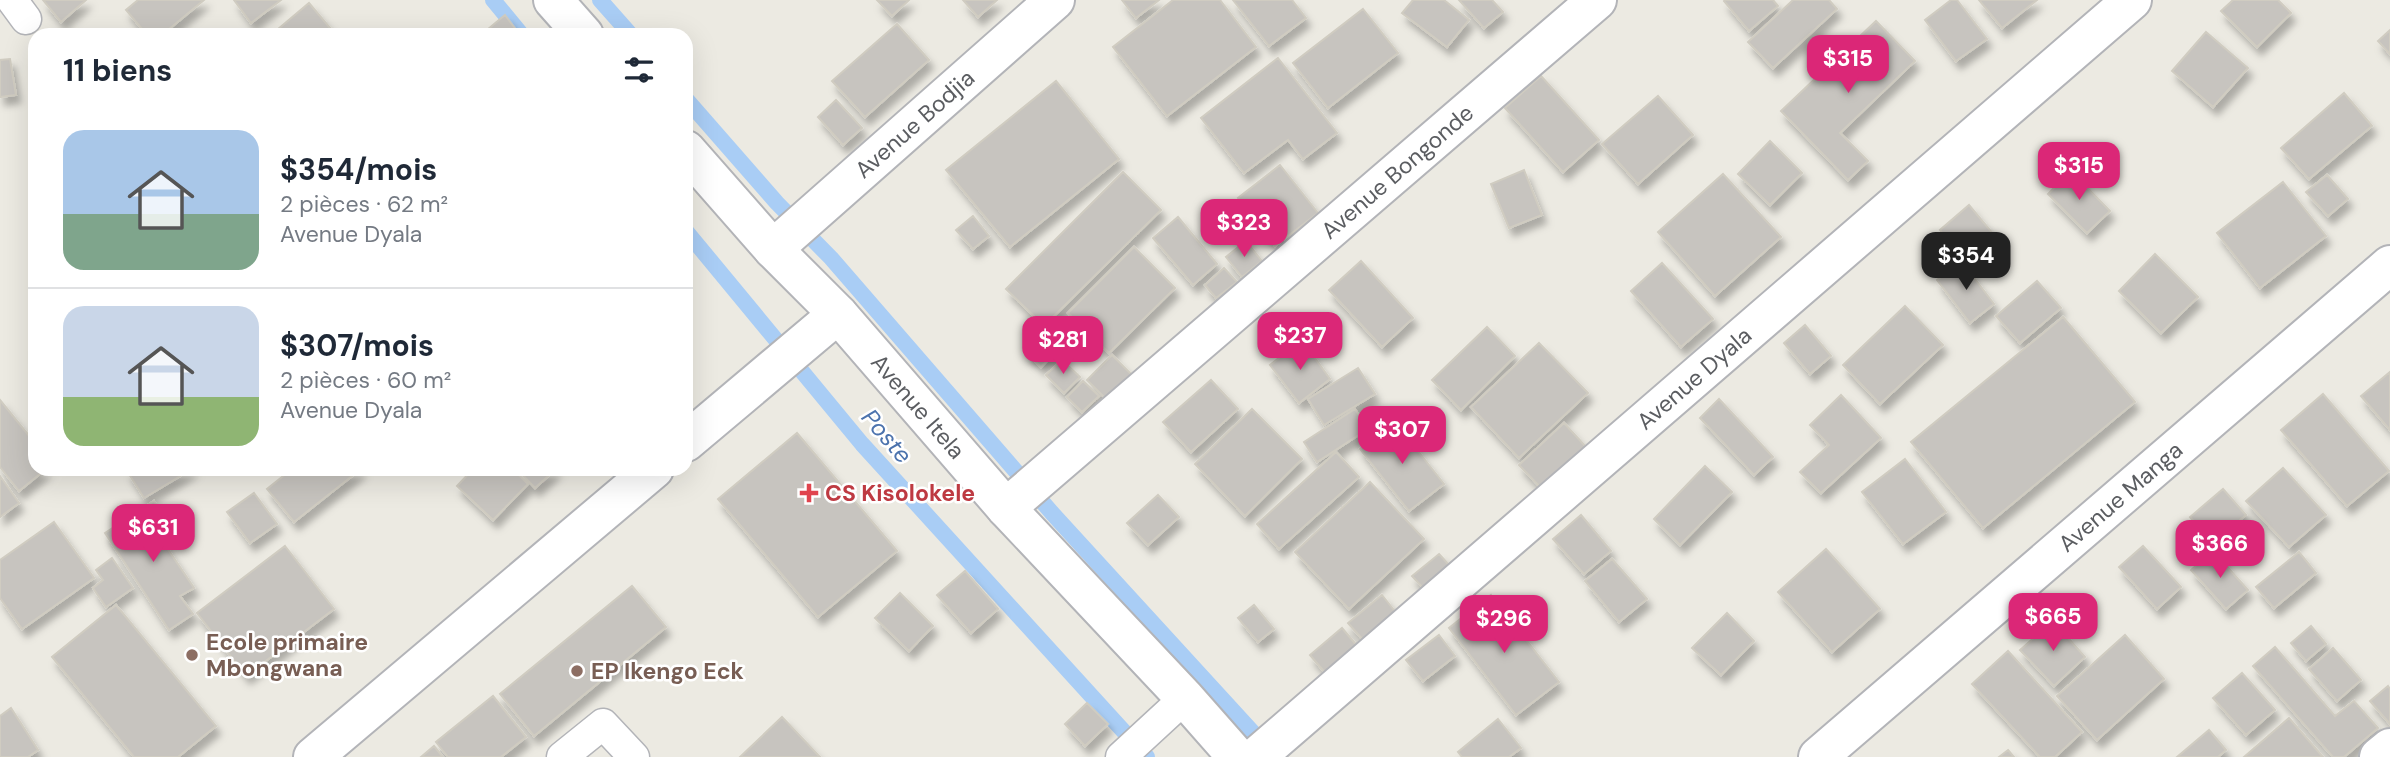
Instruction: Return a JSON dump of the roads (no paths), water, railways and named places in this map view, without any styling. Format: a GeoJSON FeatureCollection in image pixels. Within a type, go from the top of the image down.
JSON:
{"type":"FeatureCollection","features":[{"type":"Feature","properties":{"kind":"street"},"geometry":{"type":"LineString","coordinates":[[553,0],[578,28]]}},
{"type":"Feature","properties":{"kind":"street","name":"Avenue Bodjia"},"geometry":{"type":"LineString","coordinates":[[773,249],[1055,0]]}},
{"type":"Feature","properties":{"kind":"street","name":"Avenue Bongonde"},"geometry":{"type":"LineString","coordinates":[[1006,508],[1597,0]]}},
{"type":"Feature","properties":{"kind":"street","name":"Avenue Dyala"},"geometry":{"type":"LineString","coordinates":[[1256,757],[2132,0]]}},
{"type":"Feature","properties":{"kind":"street","name":"Avenue Itela"},"geometry":{"type":"LineString","coordinates":[[693,158],[773,249],[838,314],[1006,508],[1237,757]]}},
{"type":"Feature","properties":{"kind":"street","name":"Avenue Manga"},"geometry":{"type":"LineString","coordinates":[[1818,757],[2390,265]]}},
{"type":"Feature","properties":{"kind":"street"},"geometry":{"type":"LineString","coordinates":[[693,436],[838,314]]}},
{"type":"Feature","properties":{"kind":"street"},"geometry":{"type":"LineString","coordinates":[[313,757],[646,476]]}},
{"type":"Feature","properties":{"kind":"street"},"geometry":{"type":"LineString","coordinates":[[2379,757],[2390,748]]}},
{"type":"Feature","properties":{"kind":"lane"},"geometry":{"type":"LineString","coordinates":[[1121,757],[1185,698]]}},
{"type":"Feature","properties":{"kind":"lane"},"geometry":{"type":"LineString","coordinates":[[562,757],[603,724],[634,757]]}},
{"type":"Feature","properties":{"kind":"waterway","name":"Poste"},"geometry":{"type":"LineString","coordinates":[[493,0],[516,28]]}},
{"type":"Feature","properties":{"kind":"waterway"},"geometry":{"type":"LineString","coordinates":[[600,0],[625,28]]}},
{"type":"Feature","properties":{"kind":"waterway"},"geometry":{"type":"LineString","coordinates":[[693,107],[777,203],[831,258],[1052,513],[1268,749]]}},
{"type":"Feature","properties":{"kind":"waterway","name":"Poste"},"geometry":{"type":"LineString","coordinates":[[693,239],[862,444],[1147,757]]}},
{"type":"Feature","properties":{"kind":"place","name":"CS Kisolokele"},"geometry":{"type":"Point","coordinates":[809,493]}},
{"type":"Feature","properties":{"kind":"place","name":"Ecole primaire Mbongwana"},"geometry":{"type":"Point","coordinates":[192,655]}},
{"type":"Feature","properties":{"kind":"place","name":"EP Ikengo Eck"},"geometry":{"type":"Point","coordinates":[577,671]}}]}
